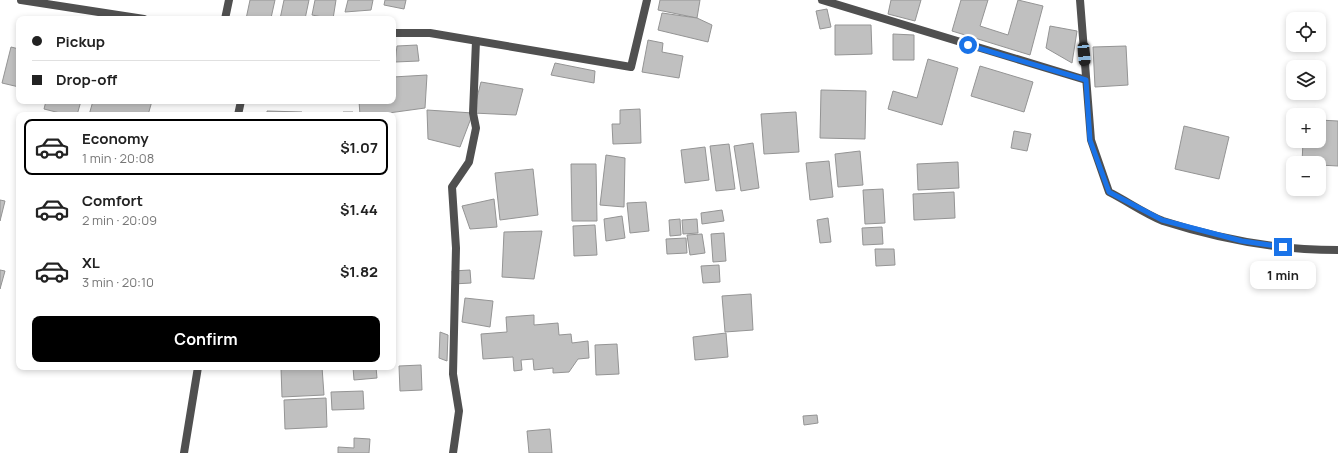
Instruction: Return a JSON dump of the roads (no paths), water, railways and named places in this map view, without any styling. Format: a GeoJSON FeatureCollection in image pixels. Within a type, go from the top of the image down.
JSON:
{"type":"FeatureCollection","features":[{"type":"Feature","properties":{"kind":"street"},"geometry":{"type":"LineString","coordinates":[[21,0],[125,16]]}},
{"type":"Feature","properties":{"kind":"street"},"geometry":{"type":"LineString","coordinates":[[226,16],[229,0]]}},
{"type":"Feature","properties":{"kind":"street"},"geometry":{"type":"LineString","coordinates":[[396,33],[430,33],[631,67],[647,0]]}},
{"type":"Feature","properties":{"kind":"street"},"geometry":{"type":"LineString","coordinates":[[822,0],[1086,80]]}},
{"type":"Feature","properties":{"kind":"street"},"geometry":{"type":"LineString","coordinates":[[1080,0],[1090,140],[1109,192],[1162,220],[1242,241],[1310,250],[1338,250]]}},
{"type":"Feature","properties":{"kind":"street"},"geometry":{"type":"LineString","coordinates":[[453,453],[459,411],[454,374],[456,248],[452,187],[469,162],[476,128],[473,113],[476,41]]}},
{"type":"Feature","properties":{"kind":"street"},"geometry":{"type":"LineString","coordinates":[[184,453],[198,370]]}}]}
